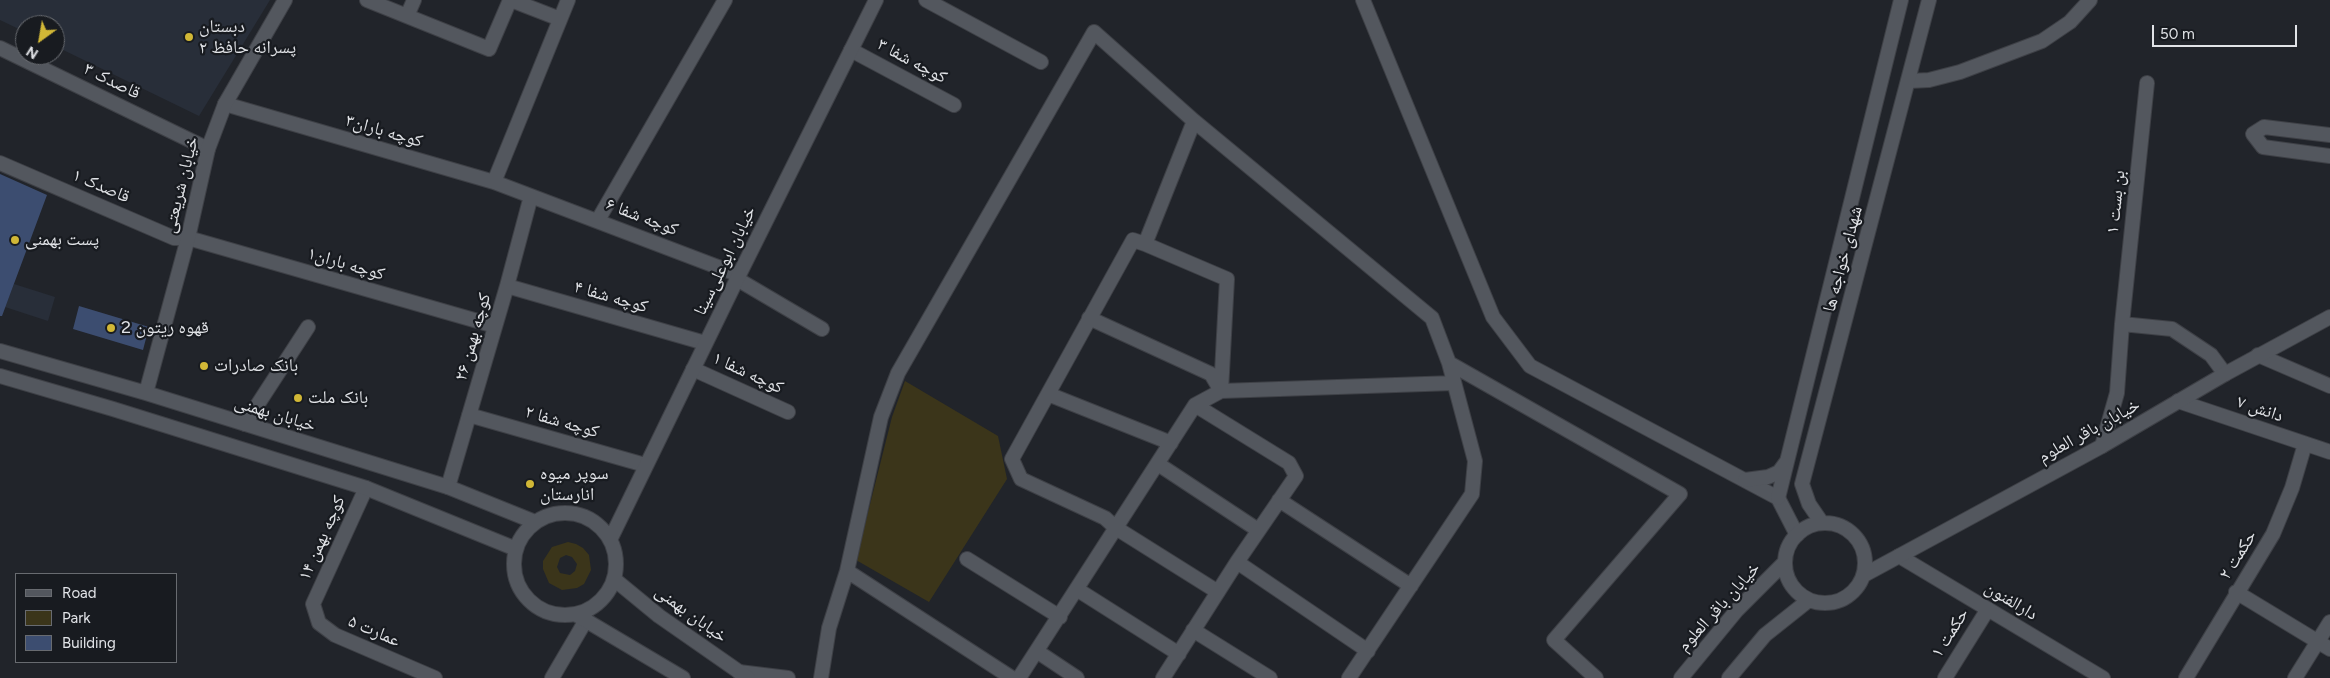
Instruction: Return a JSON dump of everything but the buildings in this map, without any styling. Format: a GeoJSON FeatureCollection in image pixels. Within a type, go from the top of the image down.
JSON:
{"type":"FeatureCollection","features":[{"type":"Feature","properties":{"kind":"street","name":"خیابان شریعتی"},"geometry":{"type":"LineString","coordinates":[[146,393],[188,238],[208,149],[226,104],[285,0]]}},
{"type":"Feature","properties":{"kind":"street"},"geometry":{"type":"LineString","coordinates":[[367,0],[489,49],[511,0],[560,19]]}},
{"type":"Feature","properties":{"kind":"street"},"geometry":{"type":"LineString","coordinates":[[407,16],[414,0]]}},
{"type":"Feature","properties":{"kind":"street"},"geometry":{"type":"LineString","coordinates":[[494,182],[568,0]]}},
{"type":"Feature","properties":{"kind":"street"},"geometry":{"type":"LineString","coordinates":[[598,220],[725,0]]}},
{"type":"Feature","properties":{"kind":"street","name":"خیابان ابوعلی‌سینا"},"geometry":{"type":"LineString","coordinates":[[610,540],[705,343],[876,0]]}},
{"type":"Feature","properties":{"kind":"street"},"geometry":{"type":"LineString","coordinates":[[926,0],[1041,62]]}},
{"type":"Feature","properties":{"kind":"street"},"geometry":{"type":"LineString","coordinates":[[1363,0],[1493,316],[1530,366],[1778,498],[1797,535]]}},
{"type":"Feature","properties":{"kind":"street","name":"شهدای خواجه ها"},"geometry":{"type":"LineString","coordinates":[[1778,498],[1901,0]]}},
{"type":"Feature","properties":{"kind":"street","name":"شهدای خواجه ها"},"geometry":{"type":"LineString","coordinates":[[1822,523],[1809,504],[1802,484],[1929,0]]}},
{"type":"Feature","properties":{"kind":"street"},"geometry":{"type":"LineString","coordinates":[[1909,81],[1929,80],[1960,72],[2042,41],[2070,22],[2090,0]]}},
{"type":"Feature","properties":{"kind":"street"},"geometry":{"type":"LineString","coordinates":[[821,678],[829,628],[847,572],[881,417],[898,374],[1094,32],[1194,121],[1432,318],[1449,363],[1475,461],[1472,494],[1349,678]]}},
{"type":"Feature","properties":{"kind":"street","name":"قاصدک ۳"},"geometry":{"type":"LineString","coordinates":[[0,48],[208,149]]}},
{"type":"Feature","properties":{"kind":"street","name":"کوچه شفا ۳"},"geometry":{"type":"LineString","coordinates":[[851,50],[954,105]]}},
{"type":"Feature","properties":{"kind":"street","name":"بن بست ۱"},"geometry":{"type":"LineString","coordinates":[[2102,446],[2117,393],[2122,324],[2147,83]]}},
{"type":"Feature","properties":{"kind":"street","name":"کوچه باران۳"},"geometry":{"type":"LineString","coordinates":[[226,104],[494,182],[531,196]]}},
{"type":"Feature","properties":{"kind":"street"},"geometry":{"type":"LineString","coordinates":[[1145,244],[1194,121]]}},
{"type":"Feature","properties":{"kind":"street"},"geometry":{"type":"LineString","coordinates":[[2330,135],[2264,127],[2253,134],[2263,147],[2330,156]]}},
{"type":"Feature","properties":{"kind":"street","name":"قاصدک ۱"},"geometry":{"type":"LineString","coordinates":[[0,163],[174,238],[188,238]]}},
{"type":"Feature","properties":{"kind":"street","name":"کوچه شفا ۶"},"geometry":{"type":"LineString","coordinates":[[531,196],[598,220],[738,277],[822,329]]}},
{"type":"Feature","properties":{"kind":"street","name":"کوچه بهمن ۲۶"},"geometry":{"type":"LineString","coordinates":[[448,487],[507,286],[531,196]]}},
{"type":"Feature","properties":{"kind":"street","name":"کوچه باران۱"},"geometry":{"type":"LineString","coordinates":[[188,238],[495,326]]}},
{"type":"Feature","properties":{"kind":"street"},"geometry":{"type":"LineString","coordinates":[[1218,592],[1116,528],[1105,518],[1022,479],[1012,459],[1133,240],[1227,279],[1221,391]]}},
{"type":"Feature","properties":{"kind":"street","name":"کوچه شفا ۴"},"geometry":{"type":"LineString","coordinates":[[507,286],[705,343]]}},
{"type":"Feature","properties":{"kind":"street","name":"خیابان باقر العلوم"},"geometry":{"type":"LineString","coordinates":[[1864,575],[2102,446],[2258,355],[2330,317]]}},
{"type":"Feature","properties":{"kind":"street"},"geometry":{"type":"LineString","coordinates":[[1089,318],[1211,374],[1221,391]]}},
{"type":"Feature","properties":{"kind":"street"},"geometry":{"type":"LineString","coordinates":[[2122,324],[2172,328],[2211,354],[2225,374]]}},
{"type":"Feature","properties":{"kind":"street"},"geometry":{"type":"LineString","coordinates":[[245,424],[308,327]]}},
{"type":"Feature","properties":{"kind":"street","name":"خیابان بهمنی"},"geometry":{"type":"LineString","coordinates":[[0,351],[146,393],[448,487],[536,522]]}},
{"type":"Feature","properties":{"kind":"street"},"geometry":{"type":"LineString","coordinates":[[2258,355],[2330,386]]}},
{"type":"Feature","properties":{"kind":"street"},"geometry":{"type":"LineString","coordinates":[[1449,363],[1680,494],[1554,640],[1596,678]]}},
{"type":"Feature","properties":{"kind":"street","name":"کوچه شفا ۱"},"geometry":{"type":"LineString","coordinates":[[693,368],[788,412]]}},
{"type":"Feature","properties":{"kind":"street"},"geometry":{"type":"LineString","coordinates":[[0,376],[123,412],[366,488],[516,549]]}},
{"type":"Feature","properties":{"kind":"street"},"geometry":{"type":"LineString","coordinates":[[1019,678],[1038,652],[1196,405],[1221,391],[1454,383]]}},
{"type":"Feature","properties":{"kind":"street"},"geometry":{"type":"LineString","coordinates":[[1048,394],[1171,443]]}},
{"type":"Feature","properties":{"kind":"street","name":"دانش ۷"},"geometry":{"type":"LineString","coordinates":[[2178,402],[2330,452]]}},
{"type":"Feature","properties":{"kind":"street"},"geometry":{"type":"LineString","coordinates":[[1163,678],[1258,530],[1296,476],[1289,463],[1196,405]]}},
{"type":"Feature","properties":{"kind":"street","name":"کوچه شفا ۲"},"geometry":{"type":"LineString","coordinates":[[469,415],[645,465]]}},
{"type":"Feature","properties":{"kind":"street","name":"حکمت ۲"},"geometry":{"type":"LineString","coordinates":[[2186,678],[2236,592],[2273,534],[2292,488],[2305,444]]}},
{"type":"Feature","properties":{"kind":"street"},"geometry":{"type":"LineString","coordinates":[[1745,480],[1768,477],[1779,472],[1788,461]]}},
{"type":"Feature","properties":{"kind":"street"},"geometry":{"type":"LineString","coordinates":[[1158,464],[1258,530]]}},
{"type":"Feature","properties":{"kind":"street","name":"کوچه بهمن ۱۴"},"geometry":{"type":"LineString","coordinates":[[313,604],[366,488]]}},
{"type":"Feature","properties":{"kind":"street"},"geometry":{"type":"LineString","coordinates":[[1280,500],[1411,586]]}},
{"type":"Feature","properties":{"kind":"street"},"geometry":{"type":"LineString","coordinates":[[552,678],[580,617],[602,598],[614,579],[615,555],[610,540],[596,524],[577,514],[563,513],[548,515],[536,522],[524,534],[516,549],[514,564],[516,578],[522,592],[532,603],[546,611],[580,617],[682,678]]}},
{"type":"Feature","properties":{"kind":"street"},"geometry":{"type":"LineString","coordinates":[[1822,523],[1835,524],[1847,529],[1857,538],[1864,556],[1864,575],[1858,587],[1848,597],[1836,602],[1822,603],[1809,600],[1797,592],[1789,581],[1785,562],[1790,543],[1797,535],[1810,526],[1822,523]]}},
{"type":"Feature","properties":{"kind":"street","name":"دارالفنون"},"geometry":{"type":"LineString","coordinates":[[1899,556],[2103,678]]}},
{"type":"Feature","properties":{"kind":"street"},"geometry":{"type":"LineString","coordinates":[[967,559],[1060,617]]}},
{"type":"Feature","properties":{"kind":"street"},"geometry":{"type":"LineString","coordinates":[[1237,562],[1368,651]]}},
{"type":"Feature","properties":{"kind":"street","name":"خیابان باقر العلوم"},"geometry":{"type":"LineString","coordinates":[[1680,678],[1737,610],[1785,562]]}},
{"type":"Feature","properties":{"kind":"street"},"geometry":{"type":"LineString","coordinates":[[847,572],[1012,678]]}},
{"type":"Feature","properties":{"kind":"street","name":"خیابان بهمنی"},"geometry":{"type":"LineString","coordinates":[[614,579],[659,616],[743,675]]}},
{"type":"Feature","properties":{"kind":"street"},"geometry":{"type":"LineString","coordinates":[[1078,590],[1179,654]]}},
{"type":"Feature","properties":{"kind":"street"},"geometry":{"type":"LineString","coordinates":[[2236,592],[2330,649]]}},
{"type":"Feature","properties":{"kind":"street"},"geometry":{"type":"LineString","coordinates":[[1729,678],[1766,635],[1809,600]]}},
{"type":"Feature","properties":{"kind":"street","name":"عمارت ۵"},"geometry":{"type":"LineString","coordinates":[[313,604],[319,622],[335,635],[435,678]]}},
{"type":"Feature","properties":{"kind":"street","name":"حکمت ۱"},"geometry":{"type":"LineString","coordinates":[[1945,678],[1988,608]]}},
{"type":"Feature","properties":{"kind":"street"},"geometry":{"type":"LineString","coordinates":[[2294,678],[2330,622]]}},
{"type":"Feature","properties":{"kind":"street"},"geometry":{"type":"LineString","coordinates":[[1193,630],[1270,678]]}},
{"type":"Feature","properties":{"kind":"street"},"geometry":{"type":"LineString","coordinates":[[1038,652],[1078,678]]}},
{"type":"Feature","properties":{"kind":"street"},"geometry":{"type":"LineString","coordinates":[[743,675],[788,678]]}},
{"type":"Feature","properties":{"kind":"shaded area","name":"دبستان پسرانه حافظ ۲"},"geometry":{"type":"Polygon","coordinates":[[[0,0],[270,0],[199,116],[65,51],[65,15],[15,15],[15,27],[0,20],[0,0]]]}},
{"type":"Feature","properties":{"kind":"shaded area"},"geometry":{"type":"Polygon","coordinates":[[[14,284],[55,297],[48,321],[5,307],[14,284]]]}},
{"type":"Feature","properties":{"kind":"green space"},"geometry":{"type":"Polygon","coordinates":[[[905,381],[998,436],[1007,479],[929,602],[856,560],[892,417],[905,381]]]}},
{"type":"Feature","properties":{"kind":"green space"},"geometry":{"type":"Polygon","coordinates":[[[568,542],[583,548],[589,555],[591,570],[584,584],[577,588],[562,590],[549,583],[543,569],[543,561],[552,547],[568,542]],[[566,555],[560,558],[557,567],[560,573],[570,575],[575,571],[577,564],[572,557],[566,555]]]}},
{"type":"Feature","properties":{"kind":"place","name":"دبستان پسرانه حافظ ۲"},"geometry":{"type":"Point","coordinates":[189,37]}},
{"type":"Feature","properties":{"kind":"place","name":"پست بهمنی"},"geometry":{"type":"Point","coordinates":[15,240]}},
{"type":"Feature","properties":{"kind":"place","name":"قهوه ریتون 2"},"geometry":{"type":"Point","coordinates":[111,328]}},
{"type":"Feature","properties":{"kind":"place","name":"بانک صادرات"},"geometry":{"type":"Point","coordinates":[204,366]}},
{"type":"Feature","properties":{"kind":"place","name":"بانک ملت"},"geometry":{"type":"Point","coordinates":[298,398]}},
{"type":"Feature","properties":{"kind":"place","name":"سوپر میوه انارستان"},"geometry":{"type":"Point","coordinates":[530,484]}}]}
